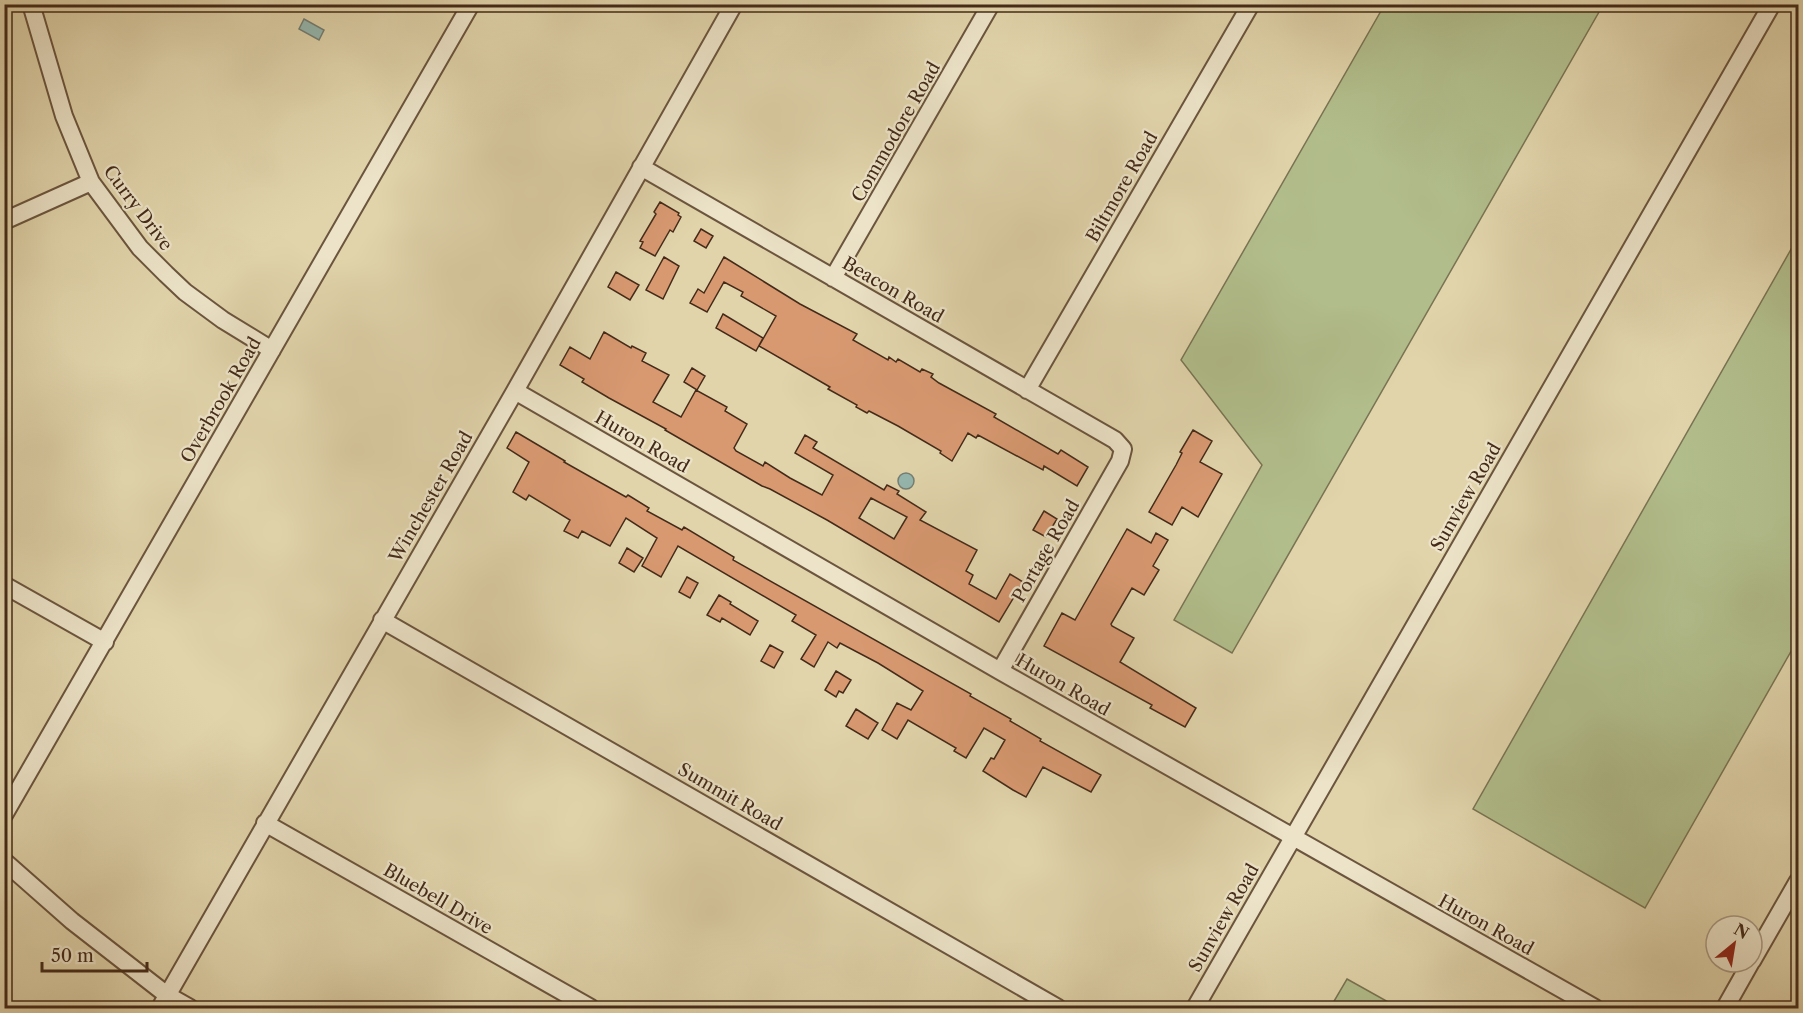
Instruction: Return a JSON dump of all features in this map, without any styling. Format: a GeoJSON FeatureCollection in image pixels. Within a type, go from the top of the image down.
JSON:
{"type":"FeatureCollection","features":[{"type":"Feature","properties":{"kind":"street","name":"Curry Drive"},"geometry":{"type":"LineString","coordinates":[[31,4],[64,117],[91,182],[140,248],[185,292],[223,320],[272,350]]}},
{"type":"Feature","properties":{"kind":"street","name":"Overbrook Road"},"geometry":{"type":"LineString","coordinates":[[4,815],[471,4]]}},
{"type":"Feature","properties":{"kind":"street","name":"Winchester Road"},"geometry":{"type":"LineString","coordinates":[[163,1002],[515,391],[734,4]]}},
{"type":"Feature","properties":{"kind":"street","name":"Commodore Road"},"geometry":{"type":"LineString","coordinates":[[833,278],[992,4]]}},
{"type":"Feature","properties":{"kind":"street","name":"Biltmore Road"},"geometry":{"type":"LineString","coordinates":[[1028,390],[1251,4]]}},
{"type":"Feature","properties":{"kind":"street","name":"Sunview Road"},"geometry":{"type":"LineString","coordinates":[[1195,1008],[1772,4]]}},
{"type":"Feature","properties":{"kind":"street","name":"Beacon Road"},"geometry":{"type":"LineString","coordinates":[[641,167],[1115,440],[1123,449]]}},
{"type":"Feature","properties":{"kind":"street"},"geometry":{"type":"LineString","coordinates":[[4,221],[91,182]]}},
{"type":"Feature","properties":{"kind":"street","name":"Huron Road"},"geometry":{"type":"LineString","coordinates":[[515,391],[1292,838],[1595,1008]]}},
{"type":"Feature","properties":{"kind":"street","name":"Portage Road"},"geometry":{"type":"LineString","coordinates":[[1000,671],[1120,461],[1123,449]]}},
{"type":"Feature","properties":{"kind":"street"},"geometry":{"type":"LineString","coordinates":[[4,585],[105,642]]}},
{"type":"Feature","properties":{"kind":"street","name":"Summit Road"},"geometry":{"type":"LineString","coordinates":[[382,620],[1058,1008]]}},
{"type":"Feature","properties":{"kind":"street","name":"Bluebell Drive"},"geometry":{"type":"LineString","coordinates":[[265,823],[591,1008]]}},
{"type":"Feature","properties":{"kind":"street"},"geometry":{"type":"LineString","coordinates":[[4,861],[163,1002],[190,1008]]}},
{"type":"Feature","properties":{"kind":"street"},"geometry":{"type":"LineString","coordinates":[[1764,941],[1798,881]]}},
{"type":"Feature","properties":{"kind":"street"},"geometry":{"type":"LineString","coordinates":[[1725,1008],[1745,974]]}},
{"type":"Feature","properties":{"kind":"green space"},"geometry":{"type":"Polygon","coordinates":[[[1385,4],[1603,5],[1232,653],[1174,620],[1262,465],[1181,360],[1385,4]]]}},
{"type":"Feature","properties":{"kind":"green space"},"geometry":{"type":"Polygon","coordinates":[[[1798,237],[1798,639],[1645,908],[1473,809],[1798,237]]]}},
{"type":"Feature","properties":{"kind":"green space"},"geometry":{"type":"Polygon","coordinates":[[[1347,979],[1399,1008],[1330,1008],[1347,979]]]}},
{"type":"Feature","properties":{"kind":"water"},"geometry":{"type":"Polygon","coordinates":[[[304,19],[324,30],[319,40],[299,29],[304,19]]]}},
{"type":"Feature","properties":{"kind":"water"},"geometry":{"type":"Polygon","coordinates":[[[906,473],[914,481],[906,489],[898,481],[906,473]]]}},
{"type":"Feature","properties":{"kind":"building"},"geometry":{"type":"Polygon","coordinates":[[[660,202],[679,213],[681,217],[673,232],[670,230],[655,256],[640,248],[643,242],[640,241],[656,214],[654,212],[660,202]]]}},
{"type":"Feature","properties":{"kind":"building"},"geometry":{"type":"Polygon","coordinates":[[[701,229],[713,236],[706,248],[694,241],[701,229]]]}},
{"type":"Feature","properties":{"kind":"building"},"geometry":{"type":"Polygon","coordinates":[[[664,257],[679,266],[663,299],[646,290],[664,257]]]}},
{"type":"Feature","properties":{"kind":"building"},"geometry":{"type":"Polygon","coordinates":[[[724,257],[800,304],[857,334],[853,340],[888,360],[889,357],[896,362],[898,359],[920,372],[922,369],[933,374],[931,377],[939,383],[996,414],[994,417],[1058,454],[1061,450],[1088,467],[1077,486],[1044,466],[1043,470],[978,435],[976,438],[968,433],[952,461],[940,453],[941,451],[898,426],[856,407],[857,405],[828,389],[830,387],[759,346],[776,316],[741,296],[743,292],[724,282],[707,312],[690,303],[698,289],[704,293],[724,257]]]}},
{"type":"Feature","properties":{"kind":"building"},"geometry":{"type":"Polygon","coordinates":[[[616,272],[639,285],[630,300],[608,287],[616,272]]]}},
{"type":"Feature","properties":{"kind":"building"},"geometry":{"type":"Polygon","coordinates":[[[723,314],[763,338],[756,351],[716,328],[723,314]]]}},
{"type":"Feature","properties":{"kind":"building"},"geometry":{"type":"Polygon","coordinates":[[[604,332],[631,348],[632,346],[646,353],[642,361],[669,375],[653,402],[681,417],[696,390],[727,407],[725,411],[747,424],[734,448],[736,451],[763,466],[765,462],[822,495],[833,475],[795,453],[805,435],[817,442],[813,448],[884,490],[887,485],[899,491],[897,494],[926,512],[920,520],[977,550],[966,571],[973,575],[969,584],[996,599],[1010,574],[1023,582],[999,622],[827,520],[762,486],[609,398],[582,382],[584,379],[560,365],[570,347],[590,359],[604,332]],[[871,498],[859,518],[894,539],[907,517],[871,498]]]}},
{"type":"Feature","properties":{"kind":"building"},"geometry":{"type":"Polygon","coordinates":[[[692,368],[705,376],[697,390],[684,382],[692,368]]]}},
{"type":"Feature","properties":{"kind":"building"},"geometry":{"type":"Polygon","coordinates":[[[1193,430],[1212,441],[1200,462],[1222,474],[1198,517],[1182,507],[1172,525],[1149,512],[1193,430]]]}},
{"type":"Feature","properties":{"kind":"building"},"geometry":{"type":"Polygon","coordinates":[[[516,432],[626,497],[628,495],[649,508],[647,511],[682,530],[684,527],[734,557],[733,560],[971,694],[970,696],[1041,739],[1040,741],[1101,775],[1091,792],[1043,767],[1026,797],[1013,790],[983,771],[991,758],[994,759],[1005,740],[984,728],[966,758],[954,751],[956,748],[908,720],[897,739],[882,730],[897,703],[911,710],[923,691],[840,643],[837,648],[828,642],[814,667],[801,659],[816,635],[792,621],[796,615],[678,546],[661,577],[642,566],[657,538],[626,518],[610,546],[582,531],[578,538],[564,531],[570,520],[529,495],[526,500],[513,492],[529,462],[507,448],[516,432]]]}},
{"type":"Feature","properties":{"kind":"building"},"geometry":{"type":"Polygon","coordinates":[[[1044,511],[1057,519],[1046,537],[1033,530],[1044,511]]]}},
{"type":"Feature","properties":{"kind":"building"},"geometry":{"type":"Polygon","coordinates":[[[1127,529],[1151,543],[1156,533],[1168,540],[1153,566],[1159,570],[1144,595],[1132,588],[1111,624],[1134,638],[1120,662],[1196,708],[1185,727],[1150,708],[1152,705],[1044,646],[1062,613],[1075,620],[1127,529]]]}},
{"type":"Feature","properties":{"kind":"building"},"geometry":{"type":"Polygon","coordinates":[[[627,548],[643,558],[634,572],[619,563],[627,548]]]}},
{"type":"Feature","properties":{"kind":"building"},"geometry":{"type":"Polygon","coordinates":[[[687,577],[698,583],[690,598],[679,592],[687,577]]]}},
{"type":"Feature","properties":{"kind":"building"},"geometry":{"type":"Polygon","coordinates":[[[719,595],[758,621],[750,635],[722,618],[720,622],[707,615],[719,595]]]}},
{"type":"Feature","properties":{"kind":"building"},"geometry":{"type":"Polygon","coordinates":[[[770,645],[783,652],[774,668],[761,661],[770,645]]]}},
{"type":"Feature","properties":{"kind":"building"},"geometry":{"type":"Polygon","coordinates":[[[836,671],[851,680],[843,693],[839,691],[836,697],[825,690],[836,671]]]}},
{"type":"Feature","properties":{"kind":"building"},"geometry":{"type":"Polygon","coordinates":[[[856,709],[878,723],[868,739],[846,726],[856,709]]]}}]}
